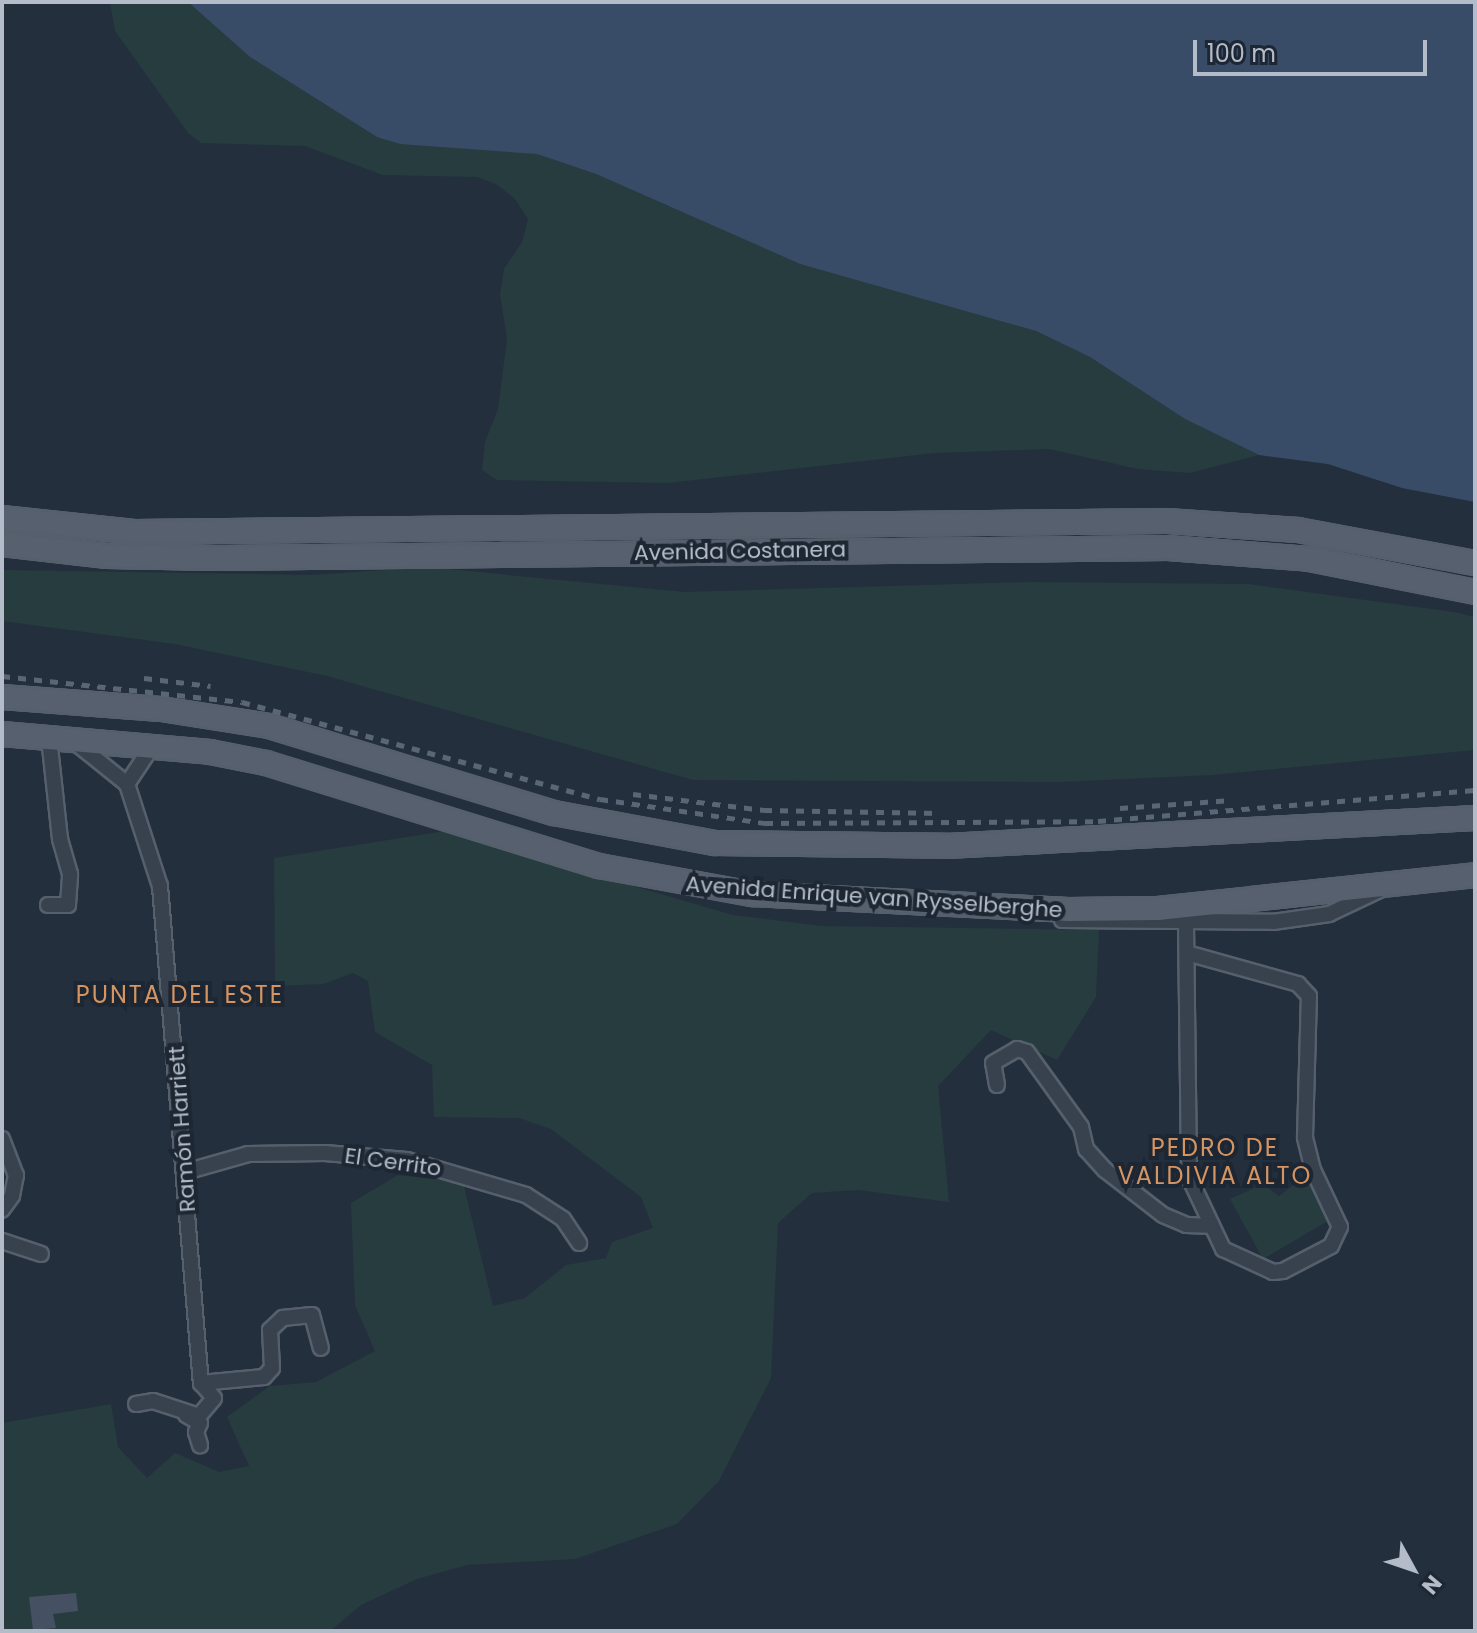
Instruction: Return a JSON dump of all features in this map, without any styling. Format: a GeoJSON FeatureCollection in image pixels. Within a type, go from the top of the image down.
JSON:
{"type":"FeatureCollection","features":[{"type":"Feature","properties":{"kind":"main road","name":"Avenida Costanera"},"geometry":{"type":"LineString","coordinates":[[2,518],[136,532],[1167,521],[1340,536],[1475,563]]}},
{"type":"Feature","properties":{"kind":"main road","name":"Avenida Costanera"},"geometry":{"type":"LineString","coordinates":[[2,544],[107,556],[203,558],[1168,548],[1310,559],[1475,592]]}},
{"type":"Feature","properties":{"kind":"main road","name":"Avenida Enrique van Rysselberghe"},"geometry":{"type":"LineString","coordinates":[[2,697],[161,709],[269,726],[554,813],[715,843],[947,846],[1475,818]]}},
{"type":"Feature","properties":{"kind":"main road","name":"Avenida Enrique van Rysselberghe"},"geometry":{"type":"LineString","coordinates":[[2,734],[210,752],[301,772],[599,866],[674,884],[752,894],[990,907],[1170,909],[1475,875]]}},
{"type":"Feature","properties":{"kind":"street"},"geometry":{"type":"LineString","coordinates":[[60,740],[127,784],[151,748]]}},
{"type":"Feature","properties":{"kind":"street"},"geometry":{"type":"LineString","coordinates":[[48,905],[68,905],[70,874],[60,839],[60,740]]}},
{"type":"Feature","properties":{"kind":"street","name":"Ramón Harriett"},"geometry":{"type":"LineString","coordinates":[[127,784],[153,854],[165,914],[201,1383],[214,1398],[208,1411],[199,1416],[183,1412]]}},
{"type":"Feature","properties":{"kind":"street"},"geometry":{"type":"LineString","coordinates":[[990,907],[1064,920],[1186,924],[1329,914],[1387,886]]}},
{"type":"Feature","properties":{"kind":"street"},"geometry":{"type":"LineString","coordinates":[[1186,924],[1187,1165],[1223,1249],[1273,1272],[1283,1271],[1325,1250],[1340,1233],[1338,1217],[1313,1170],[1305,1137],[1309,996],[1298,984],[1187,953]]}},
{"type":"Feature","properties":{"kind":"street"},"geometry":{"type":"LineString","coordinates":[[997,1085],[993,1063],[1017,1049],[1027,1052],[1081,1127],[1086,1149],[1105,1170],[1163,1215],[1186,1225],[1211,1226]]}},
{"type":"Feature","properties":{"kind":"street"},"geometry":{"type":"LineString","coordinates":[[2,1139],[16,1175],[12,1196],[2,1210]]}},
{"type":"Feature","properties":{"kind":"street","name":"El Cerrito"},"geometry":{"type":"LineString","coordinates":[[185,1172],[248,1154],[325,1153],[407,1160],[460,1173],[542,1203],[563,1219],[579,1243]]}},
{"type":"Feature","properties":{"kind":"street"},"geometry":{"type":"LineString","coordinates":[[2,1241],[41,1254]]}},
{"type":"Feature","properties":{"kind":"street"},"geometry":{"type":"LineString","coordinates":[[201,1383],[264,1377],[272,1368],[270,1330],[283,1318],[312,1315],[321,1348]]}},
{"type":"Feature","properties":{"kind":"street"},"geometry":{"type":"LineString","coordinates":[[136,1404],[153,1401],[183,1412],[200,1423],[196,1432],[200,1445]]}},
{"type":"Feature","properties":{"kind":"green space"},"geometry":{"type":"Polygon","coordinates":[[[110,2],[188,2],[250,57],[377,137],[537,154],[596,174],[800,264],[1036,331],[1090,357],[1185,419],[1259,455],[1190,473],[1138,469],[1049,449],[934,453],[668,483],[497,480],[482,470],[485,442],[498,409],[507,339],[500,294],[504,269],[522,242],[528,219],[515,199],[496,184],[477,177],[383,175],[305,146],[201,143],[188,133],[115,31],[110,2]]]}},
{"type":"Feature","properties":{"kind":"green space"},"geometry":{"type":"Polygon","coordinates":[[[427,567],[684,592],[1031,582],[1248,584],[1454,612],[1475,617],[1475,750],[1212,775],[1060,782],[693,780],[327,676],[175,644],[2,621],[2,570],[313,575],[427,567]]]}},
{"type":"Feature","properties":{"kind":"green space"},"geometry":{"type":"Polygon","coordinates":[[[445,831],[733,915],[822,926],[1099,930],[1096,997],[1057,1060],[991,1030],[938,1086],[949,1202],[858,1190],[812,1193],[778,1223],[771,1378],[719,1481],[677,1524],[575,1559],[467,1565],[417,1579],[361,1605],[330,1631],[2,1631],[2,1423],[111,1404],[118,1447],[147,1478],[175,1453],[219,1472],[249,1466],[227,1417],[270,1386],[316,1382],[375,1351],[355,1305],[351,1203],[398,1175],[463,1182],[493,1306],[525,1298],[566,1265],[606,1258],[612,1242],[653,1228],[641,1197],[551,1129],[519,1118],[434,1117],[432,1065],[375,1032],[368,981],[353,973],[323,984],[275,986],[274,858],[445,831]]]}},
{"type":"Feature","properties":{"kind":"green space"},"geometry":{"type":"Polygon","coordinates":[[[1313,1170],[1343,1212],[1263,1259],[1230,1199],[1263,1184],[1279,1196],[1313,1170]]]}},
{"type":"Feature","properties":{"kind":"water"},"geometry":{"type":"Polygon","coordinates":[[[188,2],[1475,2],[1475,502],[1402,488],[1328,464],[1259,455],[1185,419],[1090,357],[1036,331],[800,264],[596,174],[537,154],[400,144],[377,137],[250,57],[188,2]]]}},
{"type":"Feature","properties":{"kind":"building"},"geometry":{"type":"Polygon","coordinates":[[[76,1593],[78,1611],[53,1614],[56,1628],[33,1630],[29,1597],[76,1593]]]}},
{"type":"Feature","properties":{"kind":"railway"},"geometry":{"type":"LineString","coordinates":[[2,676],[242,702],[600,799],[765,823],[1098,821],[1475,790]]}},
{"type":"Feature","properties":{"kind":"railway"},"geometry":{"type":"LineString","coordinates":[[144,678],[211,686]]}},
{"type":"Feature","properties":{"kind":"railway"},"geometry":{"type":"LineString","coordinates":[[633,794],[764,810],[940,813]]}},
{"type":"Feature","properties":{"kind":"railway"},"geometry":{"type":"LineString","coordinates":[[1120,808],[1232,800]]}},
{"type":"Feature","properties":{"kind":"district","name":"PUNTA DEL ESTE"},"geometry":{"type":"Point","coordinates":[180,995]}},
{"type":"Feature","properties":{"kind":"district","name":"PEDRO DE VALDIVIA ALTO"},"geometry":{"type":"Point","coordinates":[1215,1162]}}]}
